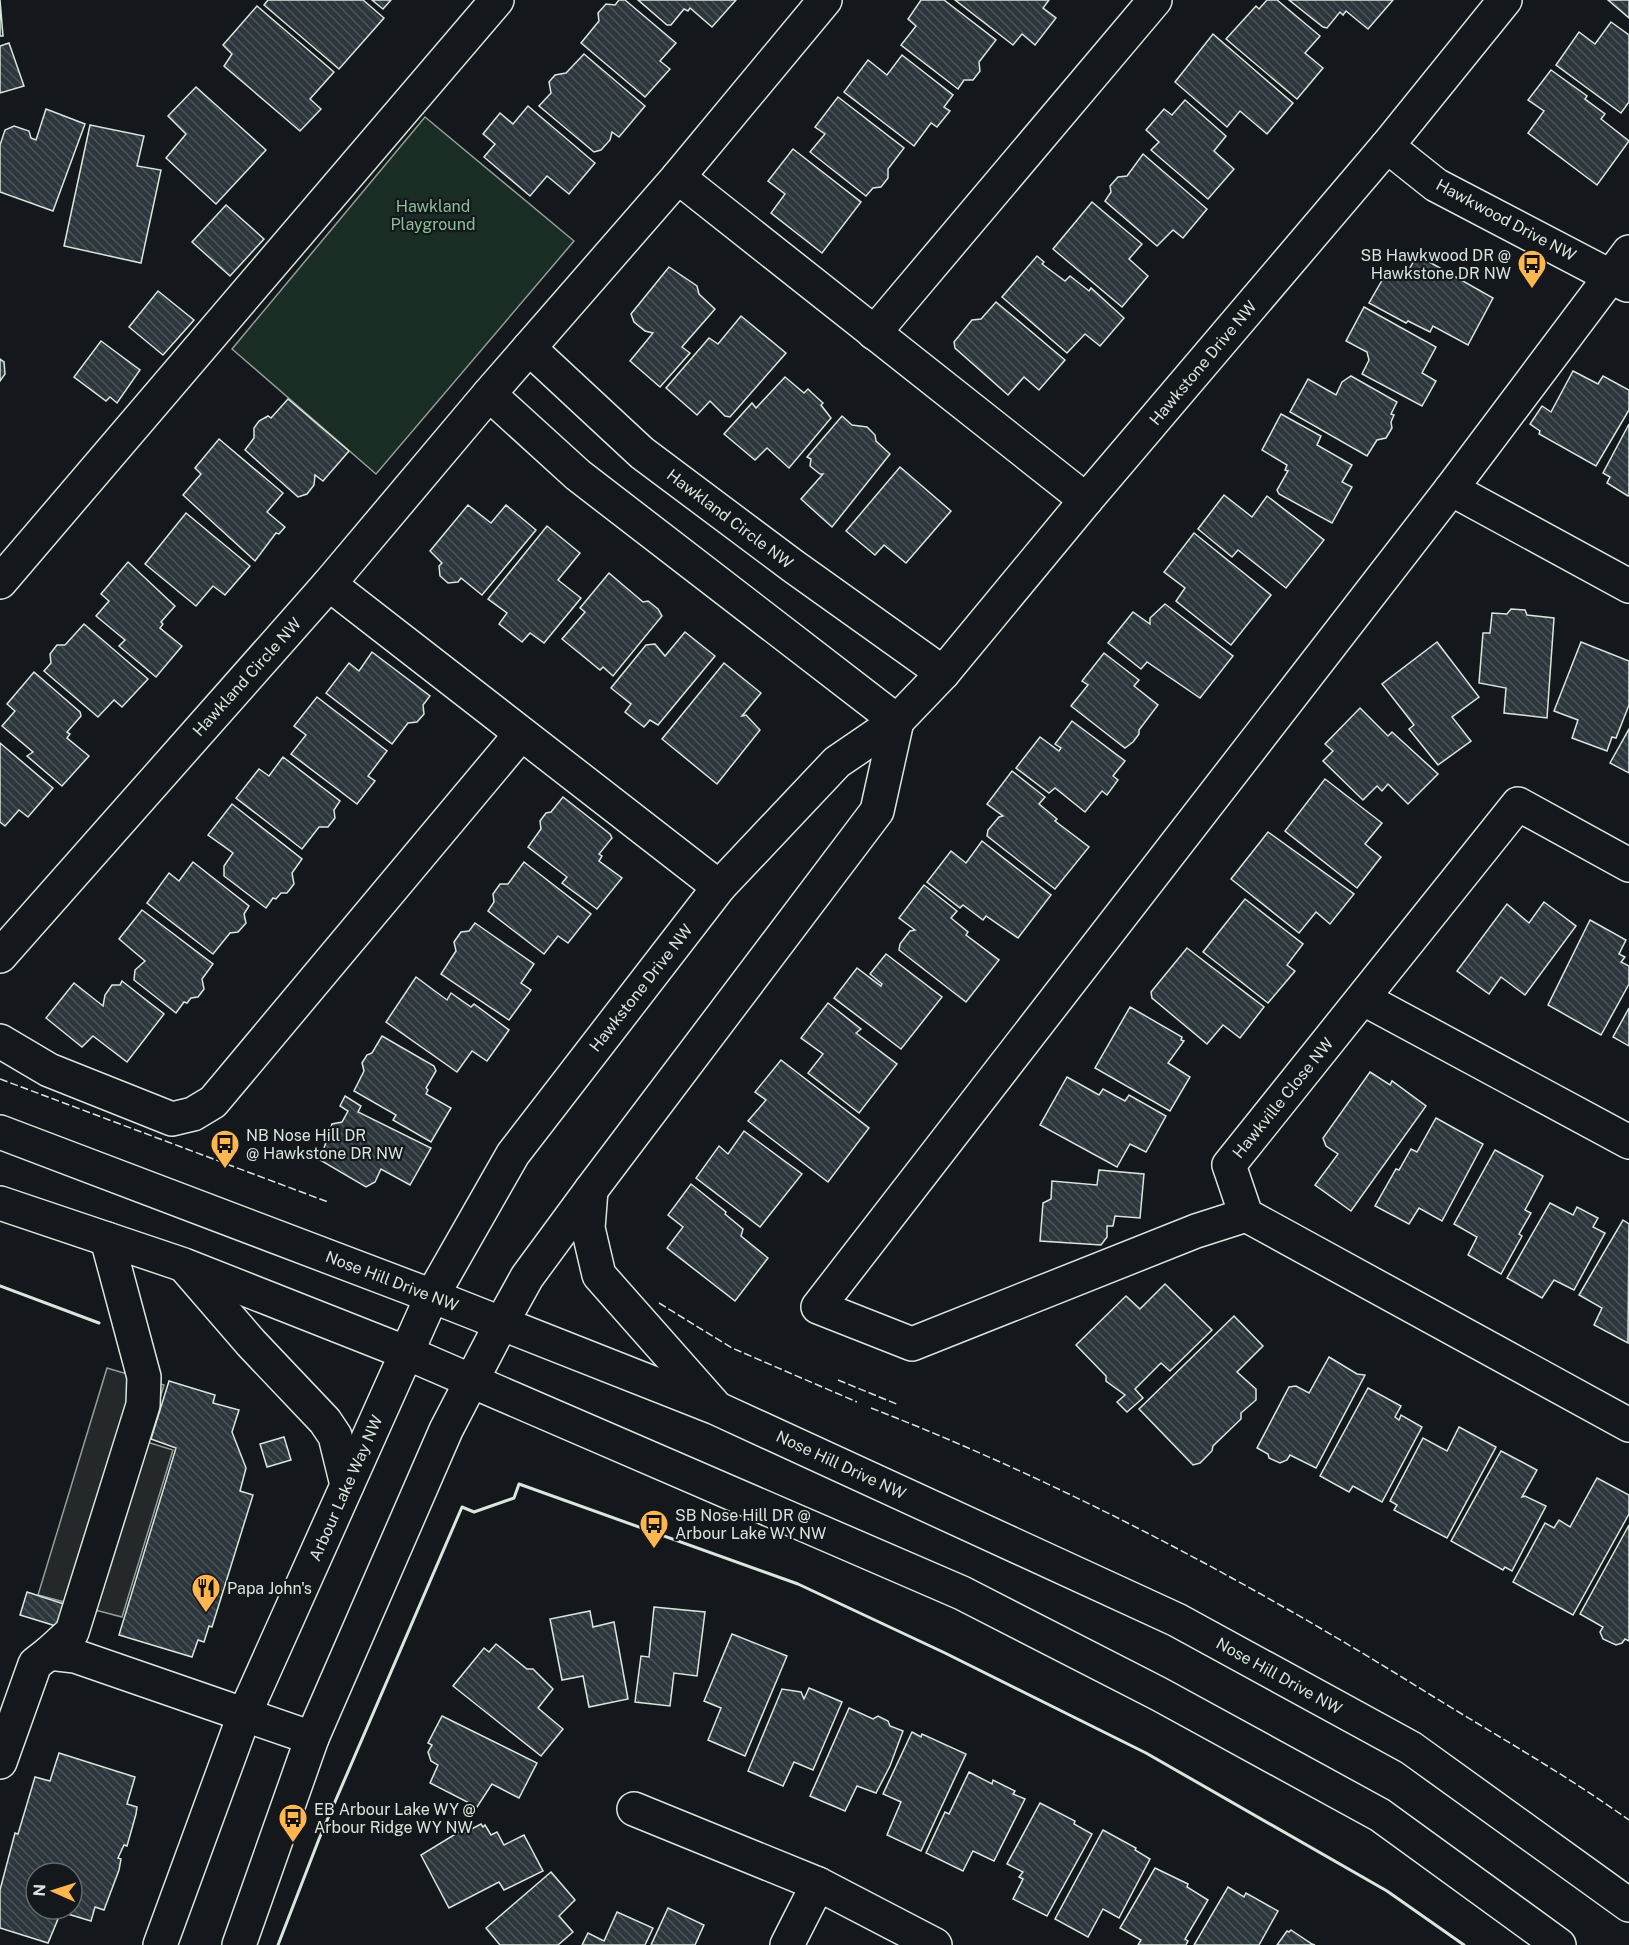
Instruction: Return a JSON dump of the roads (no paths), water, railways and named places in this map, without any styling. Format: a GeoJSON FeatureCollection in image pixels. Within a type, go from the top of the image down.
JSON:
{"type":"FeatureCollection","features":[{"type":"Feature","properties":{"kind":"street"},"geometry":{"type":"LineString","coordinates":[[0,582],[497,0]]}},
{"type":"Feature","properties":{"kind":"street","name":"Hawkland Circle NW"},"geometry":{"type":"LineString","coordinates":[[0,956],[329,584],[489,394],[678,177],[825,0]]}},
{"type":"Feature","properties":{"kind":"street"},"geometry":{"type":"LineString","coordinates":[[874,333],[1155,0]]}},
{"type":"Feature","properties":{"kind":"street","name":"Hawkstone Drive NW"},"geometry":{"type":"LineString","coordinates":[[432,1296],[513,1154],[719,886],[837,762],[897,721],[943,673],[1086,500],[1387,146],[1505,0]]}},
{"type":"Feature","properties":{"kind":"street","name":"Hawkwood Drive NW"},"geometry":{"type":"LineString","coordinates":[[1387,146],[1436,185],[1623,271]]}},
{"type":"Feature","properties":{"kind":"street"},"geometry":{"type":"LineString","coordinates":[[678,177],[1086,500]]}},
{"type":"Feature","properties":{"kind":"street"},"geometry":{"type":"LineString","coordinates":[[1623,271],[1451,489],[818,1307],[912,1344],[1196,1231],[1246,1215],[1629,1425]]}},
{"type":"Feature","properties":{"kind":"street","name":"Hawkland Circle NW"},"geometry":{"type":"LineString","coordinates":[[529,348],[642,453],[793,566],[943,673]]}},
{"type":"Feature","properties":{"kind":"street"},"geometry":{"type":"LineString","coordinates":[[239,1945],[312,1738],[446,1430],[501,1324],[527,1277],[877,811],[897,721],[578,475],[489,394]]}},
{"type":"Feature","properties":{"kind":"street"},"geometry":{"type":"LineString","coordinates":[[1451,489],[1629,586]]}},
{"type":"Feature","properties":{"kind":"street"},"geometry":{"type":"LineString","coordinates":[[329,584],[520,735],[719,886]]}},
{"type":"Feature","properties":{"kind":"street"},"geometry":{"type":"LineString","coordinates":[[0,1041],[49,1070],[172,1119],[193,1114],[213,1102],[258,1050],[520,735]]}},
{"type":"Feature","properties":{"kind":"street","name":"Hawkville Close NW"},"geometry":{"type":"LineString","coordinates":[[1246,1215],[1229,1164],[1364,999],[1518,804],[1629,865]]}},
{"type":"Feature","properties":{"kind":"street"},"geometry":{"type":"LineString","coordinates":[[1364,999],[1629,1142]]}},
{"type":"Feature","properties":{"kind":"street","name":"Nose Hill Drive NW"},"geometry":{"type":"LineString","coordinates":[[0,1132],[432,1296],[716,1408],[1197,1631],[1411,1748],[1629,1905]]}},
{"type":"Feature","properties":{"kind":"street"},"geometry":{"type":"LineString","coordinates":[[591,1190],[588,1228],[599,1275],[716,1408]]}},
{"type":"Feature","properties":{"kind":"street"},"geometry":{"type":"LineString","coordinates":[[0,1203],[184,1265],[407,1353],[963,1593],[1149,1689],[1380,1815],[1559,1945]]}},
{"type":"Feature","properties":{"kind":"street"},"geometry":{"type":"LineString","coordinates":[[0,1762],[35,1664],[72,1632],[143,1405],[144,1377],[107,1239]]}},
{"type":"Feature","properties":{"kind":"street"},"geometry":{"type":"LineString","coordinates":[[184,1265],[251,1343],[325,1421],[335,1436],[347,1485]]}},
{"type":"Feature","properties":{"kind":"street","name":"Arbour Lake Way NW"},"geometry":{"type":"LineString","coordinates":[[160,1945],[244,1713],[432,1296]]}},
{"type":"Feature","properties":{"kind":"street"},"geometry":{"type":"LineString","coordinates":[[49,1653],[75,1656],[312,1738]]}},
{"type":"Feature","properties":{"kind":"street"},"geometry":{"type":"LineString","coordinates":[[634,1809],[818,1884],[935,1945]]}},
{"type":"Feature","properties":{"kind":"street"},"geometry":{"type":"LineString","coordinates":[[787,1945],[818,1884]]}},
{"type":"Feature","properties":{"kind":"place","name":"SB Hawkwood DR @ Hawkstone DR NW"},"geometry":{"type":"Point","coordinates":[1532,290]}},
{"type":"Feature","properties":{"kind":"place","name":"NB Nose Hill DR @ Hawkstone DR NW"},"geometry":{"type":"Point","coordinates":[225,1170]}},
{"type":"Feature","properties":{"kind":"place","name":"SB Nose Hill DR @ Arbour Lake WY NW"},"geometry":{"type":"Point","coordinates":[654,1550]}},
{"type":"Feature","properties":{"kind":"place","name":"Papa John's"},"geometry":{"type":"Point","coordinates":[206,1614]}},
{"type":"Feature","properties":{"kind":"place","name":"EB Arbour Lake WY @ Arbour Ridge WY NW"},"geometry":{"type":"Point","coordinates":[293,1844]}},
{"type":"Feature","properties":{"kind":"park label","name":"Hawkland Playground"},"geometry":{"type":"Point","coordinates":[433,215]}}]}
